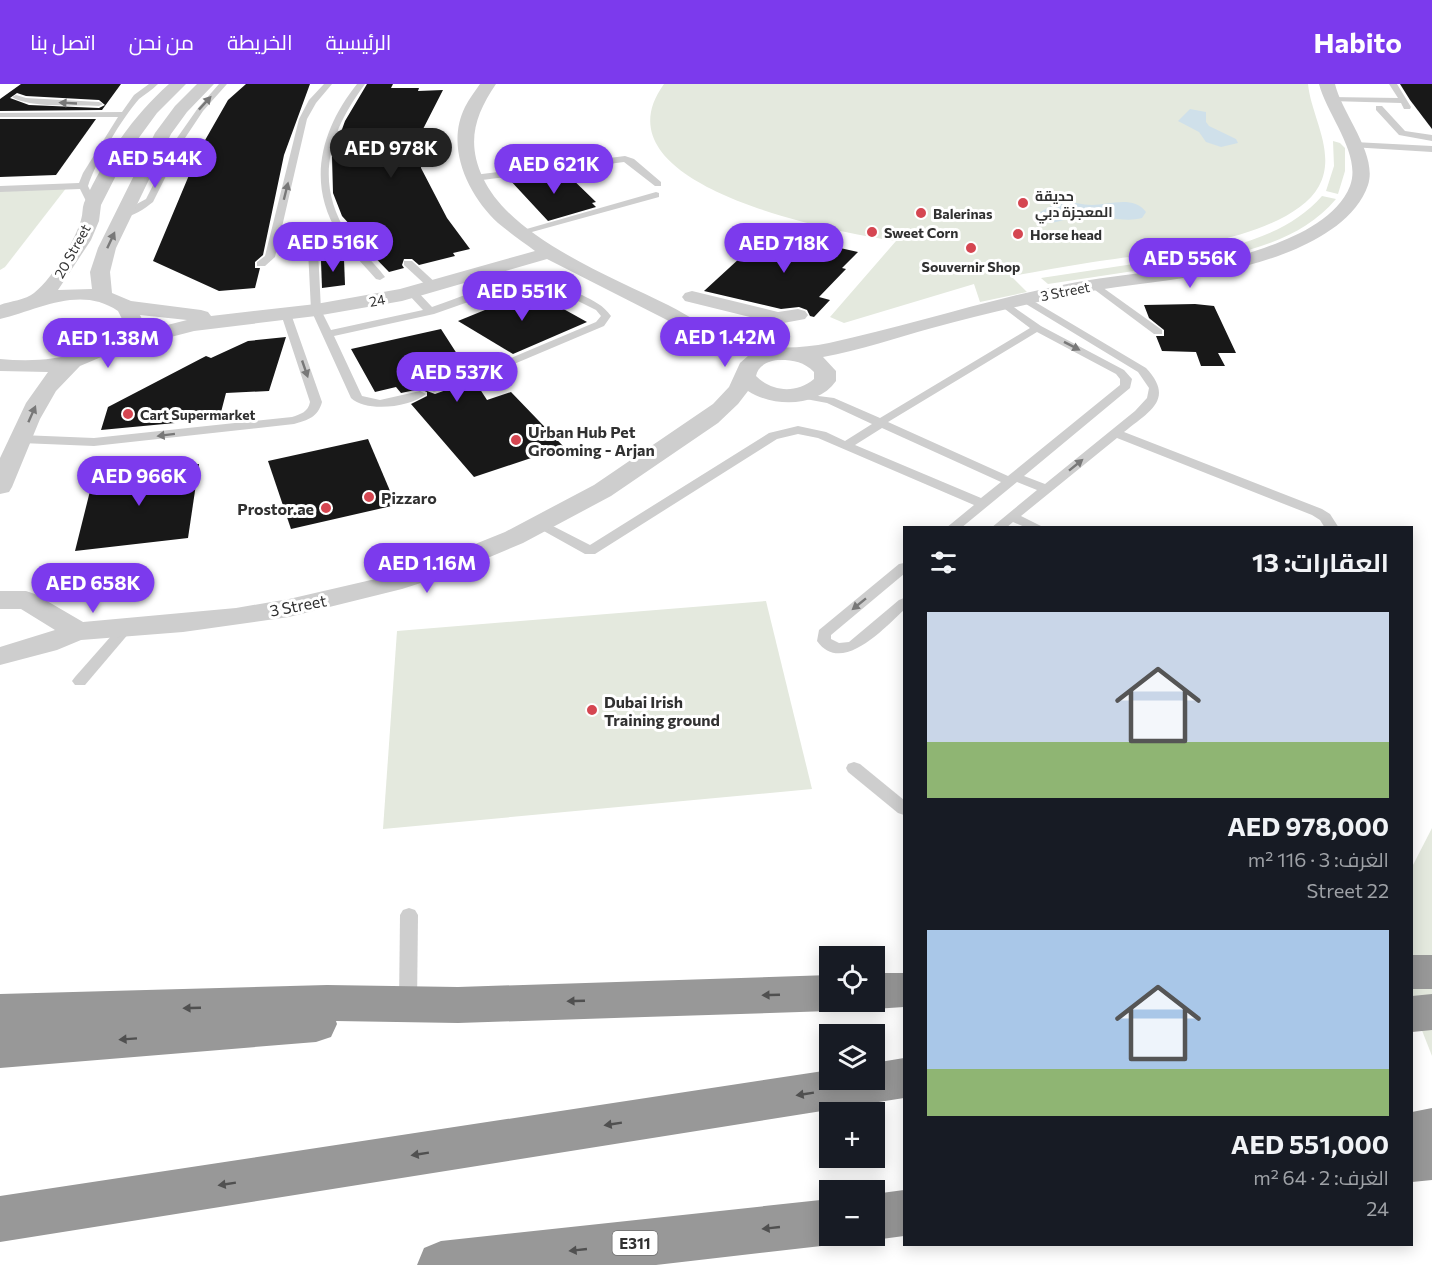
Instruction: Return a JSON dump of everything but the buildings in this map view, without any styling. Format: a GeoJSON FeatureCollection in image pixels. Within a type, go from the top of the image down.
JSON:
{"type":"FeatureCollection","features":[{"type":"Feature","properties":{"kind":"highway"},"geometry":{"type":"LineString","coordinates":[[1413,972],[1432,972]]}},
{"type":"Feature","properties":{"kind":"highway"},"geometry":{"type":"LineString","coordinates":[[885,991],[903,990]]}},
{"type":"Feature","properties":{"kind":"highway"},"geometry":{"type":"LineString","coordinates":[[0,1012],[315,1004],[458,1005],[819,993]]}},
{"type":"Feature","properties":{"kind":"highway"},"geometry":{"type":"LineString","coordinates":[[0,1049],[314,1025],[458,1005]]}},
{"type":"Feature","properties":{"kind":"highway"},"geometry":{"type":"LineString","coordinates":[[1413,1014],[1432,1012]]}},
{"type":"Feature","properties":{"kind":"highway"},"geometry":{"type":"LineString","coordinates":[[0,1219],[903,1078]]}},
{"type":"Feature","properties":{"kind":"highway"},"geometry":{"type":"LineString","coordinates":[[1413,1133],[1432,1129]]}},
{"type":"Feature","properties":{"kind":"highway"},"geometry":{"type":"LineString","coordinates":[[1413,1160],[1432,1158]]}},
{"type":"Feature","properties":{"kind":"highway"},"geometry":{"type":"LineString","coordinates":[[885,1215],[903,1213]]}},
{"type":"Feature","properties":{"kind":"highway","name":"E311"},"geometry":{"type":"LineString","coordinates":[[441,1265],[819,1223]]}},
{"type":"Feature","properties":{"kind":"street","name":"20 Street"},"geometry":{"type":"LineString","coordinates":[[41,298],[69,261],[90,220],[92,205],[130,137],[150,111],[178,84]]}},
{"type":"Feature","properties":{"kind":"street","name":"20 Street"},"geometry":{"type":"LineString","coordinates":[[103,296],[100,272],[107,248],[123,215],[163,133],[181,109],[206,84]]}},
{"type":"Feature","properties":{"kind":"street"},"geometry":{"type":"LineString","coordinates":[[488,84],[473,106],[465,132],[467,157],[474,178],[492,205],[520,232],[549,253],[730,345],[814,360],[825,376]]}},
{"type":"Feature","properties":{"kind":"street","name":"3 Street"},"geometry":{"type":"LineString","coordinates":[[796,355],[856,344],[1025,299],[1246,260],[1273,251],[1316,231],[1346,207],[1358,186],[1361,169],[1354,145],[1328,91]]}},
{"type":"Feature","properties":{"kind":"street","name":"24"},"geometry":{"type":"LineString","coordinates":[[108,347],[193,325],[316,310],[412,292],[549,253]]}},
{"type":"Feature","properties":{"kind":"street"},"geometry":{"type":"LineString","coordinates":[[2,312],[41,298],[74,294],[103,296]]}},
{"type":"Feature","properties":{"kind":"street"},"geometry":{"type":"LineString","coordinates":[[669,314],[695,295],[778,318],[798,315]]}},
{"type":"Feature","properties":{"kind":"street","name":"24"},"geometry":{"type":"LineString","coordinates":[[103,296],[127,307],[236,318]]}},
{"type":"Feature","properties":{"kind":"street"},"geometry":{"type":"LineString","coordinates":[[0,487],[43,391],[57,372],[72,362],[108,347],[125,333],[132,320],[127,307]]}},
{"type":"Feature","properties":{"kind":"street","name":"3 Street"},"geometry":{"type":"LineString","coordinates":[[799,395],[815,390],[841,354],[856,344]]}},
{"type":"Feature","properties":{"kind":"street"},"geometry":{"type":"LineString","coordinates":[[730,345],[745,374],[757,389],[768,393],[799,395]]}},
{"type":"Feature","properties":{"kind":"street"},"geometry":{"type":"LineString","coordinates":[[745,374],[754,360],[773,354]]}},
{"type":"Feature","properties":{"kind":"street"},"geometry":{"type":"LineString","coordinates":[[0,365],[36,367],[72,362]]}},
{"type":"Feature","properties":{"kind":"street","name":"3 Street"},"geometry":{"type":"LineString","coordinates":[[0,656],[47,643],[78,631],[125,629],[255,614],[338,597],[417,575],[490,549],[540,525],[626,477],[723,407],[736,393],[745,374]]}},
{"type":"Feature","properties":{"kind":"street","name":"3 Street"},"geometry":{"type":"LineString","coordinates":[[723,407],[768,393]]}},
{"type":"Feature","properties":{"kind":"street"},"geometry":{"type":"LineString","coordinates":[[0,600],[26,600],[78,631]]}},
{"type":"Feature","properties":{"kind":"lane"},"geometry":{"type":"LineString","coordinates":[[92,205],[83,186],[87,172],[130,106],[154,84]]}},
{"type":"Feature","properties":{"kind":"lane"},"geometry":{"type":"LineString","coordinates":[[123,215],[150,200],[183,134],[198,110],[223,84]]}},
{"type":"Feature","properties":{"kind":"lane"},"geometry":{"type":"LineString","coordinates":[[261,264],[270,256],[303,119],[312,102],[328,84]]}},
{"type":"Feature","properties":{"kind":"lane"},"geometry":{"type":"LineString","coordinates":[[361,84],[340,110],[330,132],[322,182],[339,228],[380,277]]}},
{"type":"Feature","properties":{"kind":"lane"},"geometry":{"type":"LineString","coordinates":[[1393,84],[1408,109]]}},
{"type":"Feature","properties":{"kind":"lane"},"geometry":{"type":"LineString","coordinates":[[1328,91],[1403,101]]}},
{"type":"Feature","properties":{"kind":"lane"},"geometry":{"type":"LineString","coordinates":[[16,97],[25,100],[130,106]]}},
{"type":"Feature","properties":{"kind":"lane"},"geometry":{"type":"LineString","coordinates":[[1379,108],[1402,133],[1432,138]]}},
{"type":"Feature","properties":{"kind":"lane"},"geometry":{"type":"LineString","coordinates":[[0,115],[124,114]]}},
{"type":"Feature","properties":{"kind":"lane"},"geometry":{"type":"LineString","coordinates":[[1354,145],[1432,149]]}},
{"type":"Feature","properties":{"kind":"lane"},"geometry":{"type":"LineString","coordinates":[[474,178],[622,159],[631,161],[658,184]]}},
{"type":"Feature","properties":{"kind":"lane"},"geometry":{"type":"LineString","coordinates":[[0,182],[59,181]]}},
{"type":"Feature","properties":{"kind":"lane"},"geometry":{"type":"LineString","coordinates":[[0,189],[83,186]]}},
{"type":"Feature","properties":{"kind":"lane"},"geometry":{"type":"LineString","coordinates":[[520,232],[656,195]]}},
{"type":"Feature","properties":{"kind":"lane"},"geometry":{"type":"LineString","coordinates":[[313,250],[316,310],[355,394],[362,401],[385,404],[420,394]]}},
{"type":"Feature","properties":{"kind":"lane"},"geometry":{"type":"LineString","coordinates":[[408,263],[434,287]]}},
{"type":"Feature","properties":{"kind":"lane"},"geometry":{"type":"LineString","coordinates":[[327,334],[430,312],[506,285],[529,282],[561,288],[600,308],[606,316],[600,324],[510,362],[434,389]]}},
{"type":"Feature","properties":{"kind":"lane"},"geometry":{"type":"LineString","coordinates":[[1095,285],[1158,332]]}},
{"type":"Feature","properties":{"kind":"lane"},"geometry":{"type":"LineString","coordinates":[[412,292],[430,312]]}},
{"type":"Feature","properties":{"kind":"lane"},"geometry":{"type":"LineString","coordinates":[[1001,526],[1116,433],[1155,398],[1156,389],[1151,379],[1142,370],[1025,299]]}},
{"type":"Feature","properties":{"kind":"lane"},"geometry":{"type":"LineString","coordinates":[[955,526],[1126,386],[1126,379],[1120,372],[1037,328],[1005,304]]}},
{"type":"Feature","properties":{"kind":"lane"},"geometry":{"type":"LineString","coordinates":[[21,439],[94,442],[294,420],[306,416],[314,410],[316,402],[286,314]]}},
{"type":"Feature","properties":{"kind":"lane"},"geometry":{"type":"LineString","coordinates":[[848,445],[883,421],[1037,328]]}},
{"type":"Feature","properties":{"kind":"lane"},"geometry":{"type":"LineString","coordinates":[[825,376],[828,389],[836,396],[883,421]]}},
{"type":"Feature","properties":{"kind":"lane"},"geometry":{"type":"LineString","coordinates":[[799,395],[830,400],[1046,489]]}},
{"type":"Feature","properties":{"kind":"lane"},"geometry":{"type":"LineString","coordinates":[[540,525],[590,551],[773,436],[789,431],[807,431],[848,445],[982,504]]}},
{"type":"Feature","properties":{"kind":"lane"},"geometry":{"type":"LineString","coordinates":[[1116,433],[1317,512],[1325,517],[1331,526]]}},
{"type":"Feature","properties":{"kind":"lane"},"geometry":{"type":"LineString","coordinates":[[1012,517],[1033,526]]}},
{"type":"Feature","properties":{"kind":"lane"},"geometry":{"type":"LineString","coordinates":[[903,568],[824,633],[824,641],[832,647],[844,649],[854,645],[903,604]]}},
{"type":"Feature","properties":{"kind":"lane"},"geometry":{"type":"LineString","coordinates":[[80,681],[125,629]]}},
{"type":"Feature","properties":{"kind":"lane"},"geometry":{"type":"LineString","coordinates":[[854,768],[903,808]]}},
{"type":"Feature","properties":{"kind":"lane"},"geometry":{"type":"LineString","coordinates":[[408,1004],[409,915]]}},
{"type":"Feature","properties":{"kind":"shaded area","name":"حديقة المعجزة دبي"},"geometry":{"type":"Polygon","coordinates":[[[664,84],[1308,84],[1324,148],[1324,173],[1319,186],[1303,205],[1278,220],[1247,232],[1178,249],[1011,276],[1027,292],[980,302],[974,284],[844,323],[830,317],[896,241],[824,227],[776,214],[729,197],[689,176],[660,150],[650,120],[664,84]]]}},
{"type":"Feature","properties":{"kind":"shaded area"},"geometry":{"type":"Polygon","coordinates":[[[1190,109],[1206,112],[1206,122],[1209,126],[1236,139],[1238,143],[1221,147],[1206,142],[1199,132],[1178,121],[1190,109]]]}},
{"type":"Feature","properties":{"kind":"shaded area"},"geometry":{"type":"Polygon","coordinates":[[[1333,141],[1345,148],[1345,171],[1338,194],[1326,191],[1334,166],[1333,141]]]}},
{"type":"Feature","properties":{"kind":"shaded area"},"geometry":{"type":"Polygon","coordinates":[[[67,187],[5,267],[0,270],[0,188],[67,187]]]}},
{"type":"Feature","properties":{"kind":"shaded area"},"geometry":{"type":"Polygon","coordinates":[[[1322,196],[1336,199],[1307,225],[1290,235],[1252,249],[1194,262],[1185,256],[1241,243],[1277,230],[1293,221],[1322,196]]]}},
{"type":"Feature","properties":{"kind":"shaded area"},"geometry":{"type":"Polygon","coordinates":[[[1058,202],[1092,205],[1128,202],[1141,207],[1146,212],[1142,218],[1135,219],[1085,215],[1047,223],[1034,219],[1035,215],[1058,202]]]}},
{"type":"Feature","properties":{"kind":"shaded area"},"geometry":{"type":"Polygon","coordinates":[[[1173,258],[1180,264],[1048,284],[1041,278],[1173,258]]]}},
{"type":"Feature","properties":{"kind":"shaded area","name":"Dubai Irish Training ground"},"geometry":{"type":"Polygon","coordinates":[[[766,601],[812,789],[383,829],[397,631],[766,601]]]}},
{"type":"Feature","properties":{"kind":"shaded area"},"geometry":{"type":"Polygon","coordinates":[[[1432,828],[1432,1056],[1413,1008],[1413,865],[1432,828]]]}},
{"type":"Feature","properties":{"kind":"place","name":"حديقة المعجزة دبي"},"geometry":{"type":"Point","coordinates":[1023,203]}},
{"type":"Feature","properties":{"kind":"place","name":"Balerinas"},"geometry":{"type":"Point","coordinates":[921,213]}},
{"type":"Feature","properties":{"kind":"place","name":"Sweet Corn"},"geometry":{"type":"Point","coordinates":[872,232]}},
{"type":"Feature","properties":{"kind":"place","name":"Horse head"},"geometry":{"type":"Point","coordinates":[1018,234]}},
{"type":"Feature","properties":{"kind":"place","name":"Souvernir Shop"},"geometry":{"type":"Point","coordinates":[971,248]}},
{"type":"Feature","properties":{"kind":"place","name":"Cart Supermarket"},"geometry":{"type":"Point","coordinates":[128,414]}},
{"type":"Feature","properties":{"kind":"place","name":"Urban Hub Pet Grooming - Arjan"},"geometry":{"type":"Point","coordinates":[516,440]}},
{"type":"Feature","properties":{"kind":"place","name":"Pizzaro"},"geometry":{"type":"Point","coordinates":[369,497]}},
{"type":"Feature","properties":{"kind":"place","name":"Prostor.ae"},"geometry":{"type":"Point","coordinates":[326,508]}},
{"type":"Feature","properties":{"kind":"place","name":"Dubai Irish Training ground"},"geometry":{"type":"Point","coordinates":[592,710]}}]}
